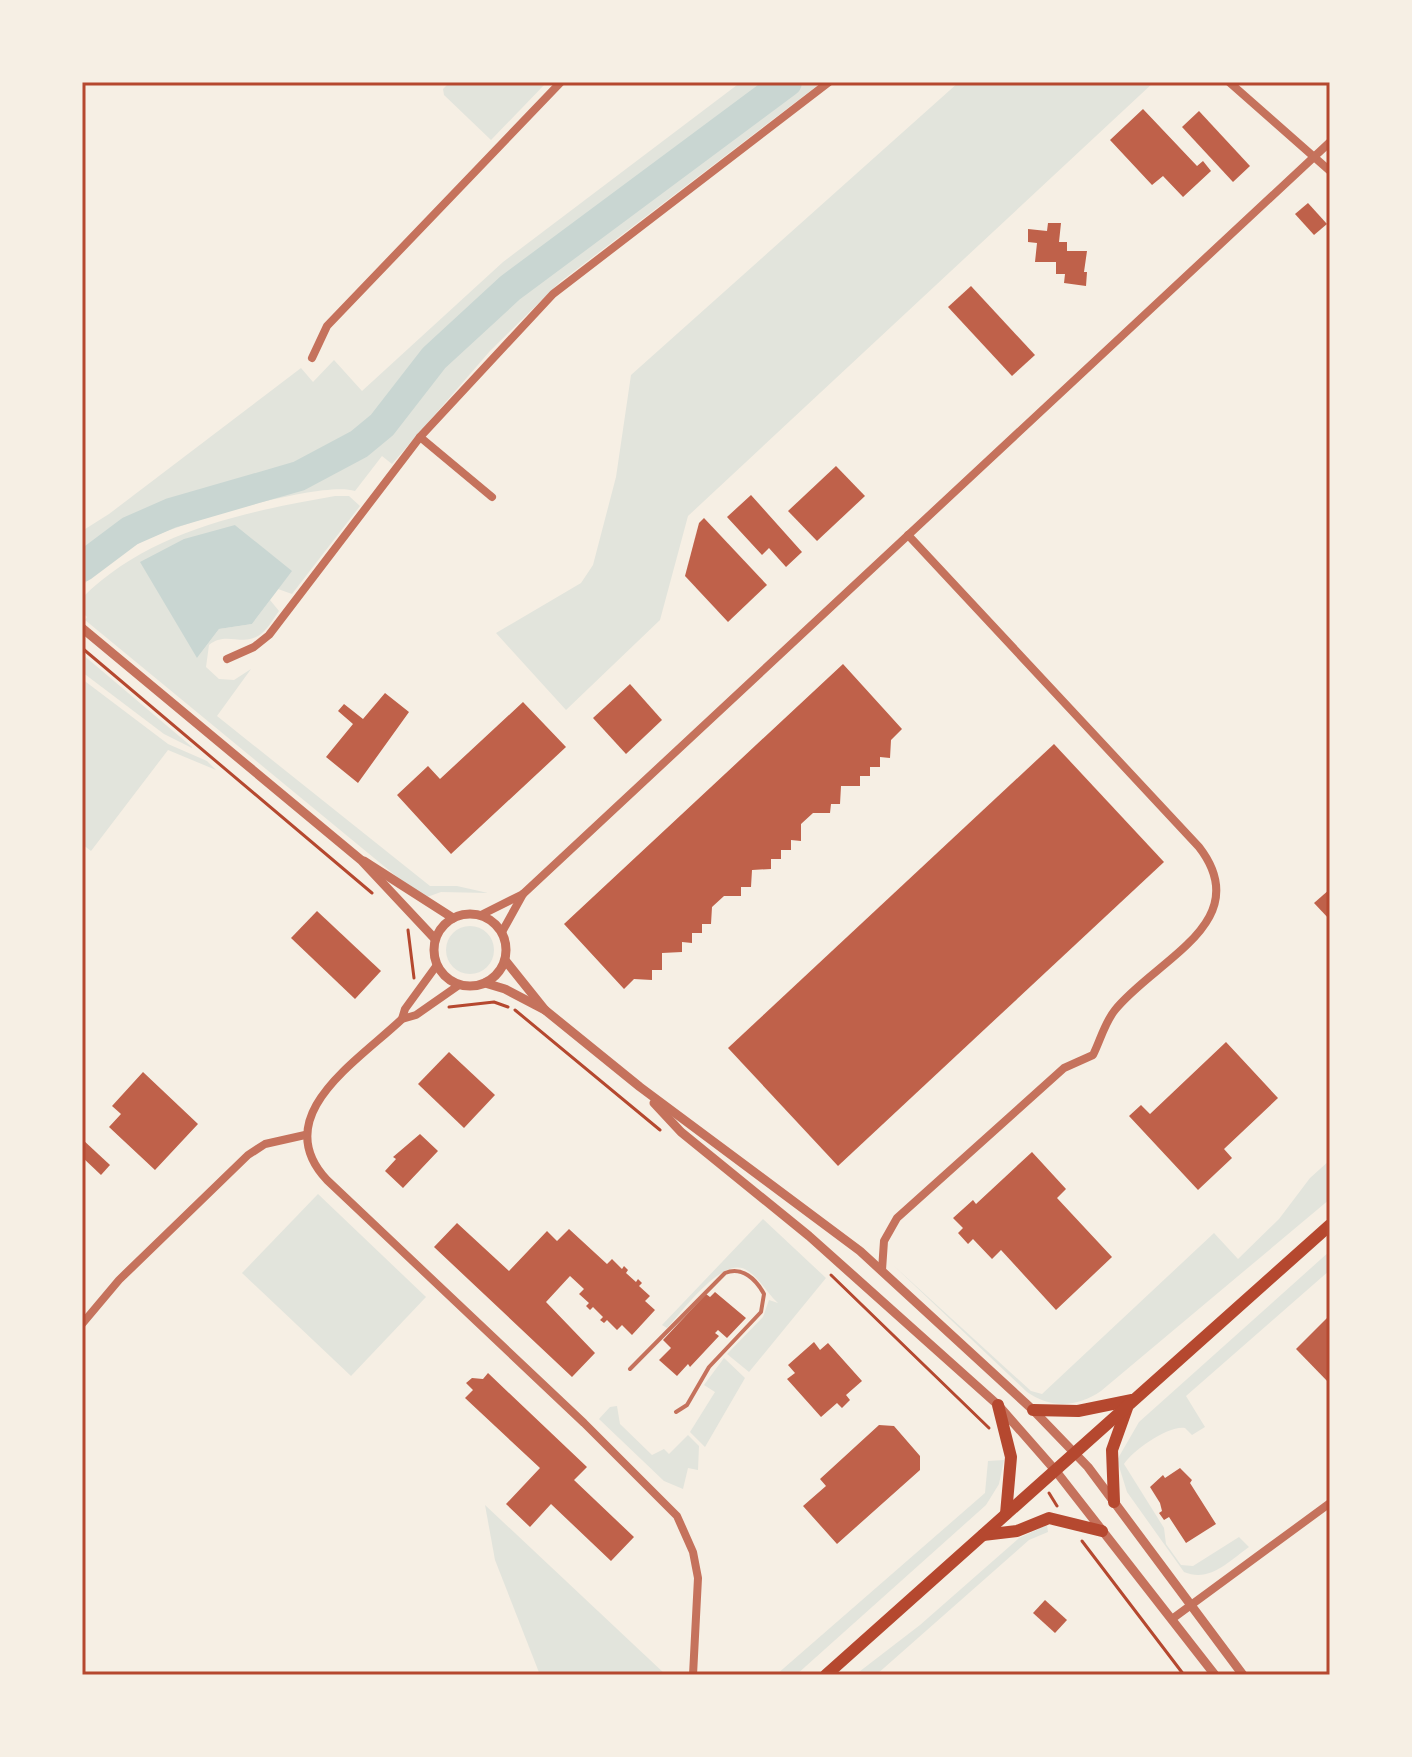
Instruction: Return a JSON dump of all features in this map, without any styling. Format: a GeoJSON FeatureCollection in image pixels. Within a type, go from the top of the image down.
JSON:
{"type":"FeatureCollection","features":[{"type":"Feature","properties":{"kind":"main road"},"geometry":{"type":"LineString","coordinates":[[826,1675],[1330,1225]]}},
{"type":"Feature","properties":{"kind":"main road"},"geometry":{"type":"LineString","coordinates":[[1033,1410],[1078,1411],[1132,1400]]}},
{"type":"Feature","properties":{"kind":"main road"},"geometry":{"type":"LineString","coordinates":[[1114,1502],[1112,1450],[1132,1400]]}},
{"type":"Feature","properties":{"kind":"main road"},"geometry":{"type":"LineString","coordinates":[[998,1405],[1011,1457],[1006,1514]]}},
{"type":"Feature","properties":{"kind":"main road"},"geometry":{"type":"LineString","coordinates":[[983,1535],[1017,1531],[1042,1519],[1056,1518],[1102,1531]]}},
{"type":"Feature","properties":{"kind":"street"},"geometry":{"type":"LineString","coordinates":[[312,358],[327,326],[561,82]]}},
{"type":"Feature","properties":{"kind":"street"},"geometry":{"type":"LineString","coordinates":[[227,659],[254,647],[269,635],[420,437],[553,294],[829,82]]}},
{"type":"Feature","properties":{"kind":"street"},"geometry":{"type":"LineString","coordinates":[[1229,82],[1330,171]]}},
{"type":"Feature","properties":{"kind":"street"},"geometry":{"type":"LineString","coordinates":[[361,860],[453,918],[481,915],[523,894],[1330,142]]}},
{"type":"Feature","properties":{"kind":"street"},"geometry":{"type":"LineString","coordinates":[[420,437],[492,497]]}},
{"type":"Feature","properties":{"kind":"street"},"geometry":{"type":"LineString","coordinates":[[882,1270],[884,1241],[897,1218],[1064,1068],[1093,1055],[1113,1011],[1207,923],[1218,896],[1217,877],[1199,847],[908,535]]}},
{"type":"Feature","properties":{"kind":"street"},"geometry":{"type":"LineString","coordinates":[[82,628],[361,860],[435,939],[437,965],[445,976],[459,985]]}},
{"type":"Feature","properties":{"kind":"street"},"geometry":{"type":"LineString","coordinates":[[502,932],[523,894]]}},
{"type":"Feature","properties":{"kind":"street"},"geometry":{"type":"LineString","coordinates":[[481,915],[502,932],[507,946],[505,960],[496,976],[485,983]]}},
{"type":"Feature","properties":{"kind":"street"},"geometry":{"type":"LineString","coordinates":[[435,939],[453,918]]}},
{"type":"Feature","properties":{"kind":"street"},"geometry":{"type":"LineString","coordinates":[[505,960],[545,1010]]}},
{"type":"Feature","properties":{"kind":"street"},"geometry":{"type":"LineString","coordinates":[[402,1019],[405,1009],[437,965]]}},
{"type":"Feature","properties":{"kind":"street"},"geometry":{"type":"LineString","coordinates":[[693,1675],[698,1578],[693,1552],[677,1516],[584,1423],[327,1180],[308,1151],[305,1135],[316,1102],[402,1019],[416,1015],[459,985],[485,983],[505,989],[545,1010],[640,1087],[815,1214],[882,1270],[1075,1452],[1243,1675]]}},
{"type":"Feature","properties":{"kind":"street"},"geometry":{"type":"LineString","coordinates":[[640,1087],[681,1132],[809,1236],[998,1405],[1055,1470],[1215,1675]]}},
{"type":"Feature","properties":{"kind":"street"},"geometry":{"type":"LineString","coordinates":[[82,1324],[119,1280],[248,1155],[265,1144],[305,1135]]}},
{"type":"Feature","properties":{"kind":"street"},"geometry":{"type":"LineString","coordinates":[[1172,1619],[1330,1503]]}},
{"type":"Feature","properties":{"kind":"lane"},"geometry":{"type":"LineString","coordinates":[[630,1369],[725,1273],[735,1270],[747,1274],[764,1294],[763,1308],[709,1367],[687,1405],[676,1412]]}},
{"type":"Feature","properties":{"kind":"path"},"geometry":{"type":"LineString","coordinates":[[82,648],[375,895]]}},
{"type":"Feature","properties":{"kind":"path"},"geometry":{"type":"LineString","coordinates":[[405,926],[409,934],[412,972],[422,988]]}},
{"type":"Feature","properties":{"kind":"path"},"geometry":{"type":"LineString","coordinates":[[433,1001],[449,1007],[494,1002],[514,1010],[667,1136]]}},
{"type":"Feature","properties":{"kind":"path"},"geometry":{"type":"LineString","coordinates":[[825,1269],[950,1387],[993,1434]]}},
{"type":"Feature","properties":{"kind":"path"},"geometry":{"type":"LineString","coordinates":[[1041,1482],[1057,1502],[1056,1518]]}},
{"type":"Feature","properties":{"kind":"path"},"geometry":{"type":"LineString","coordinates":[[1080,1539],[1184,1675]]}},
{"type":"Feature","properties":{"kind":"shaded area"},"geometry":{"type":"Polygon","coordinates":[[[450,82],[547,82],[491,140],[444,95],[443,89],[450,82]]]}},
{"type":"Feature","properties":{"kind":"shaded area"},"geometry":{"type":"Polygon","coordinates":[[[741,82],[775,82],[508,278],[416,364],[388,401],[328,455],[294,472],[134,523],[82,559],[82,531],[109,514],[301,368],[313,382],[334,360],[362,391],[503,262],[741,82]]]}},
{"type":"Feature","properties":{"kind":"shaded area"},"geometry":{"type":"Polygon","coordinates":[[[795,82],[822,82],[560,282],[490,351],[392,464],[382,456],[355,491],[337,489],[312,492],[248,506],[184,525],[141,542],[110,562],[82,586],[82,575],[134,535],[180,516],[300,482],[366,449],[433,371],[522,290],[795,82]]]}},
{"type":"Feature","properties":{"kind":"shaded area"},"geometry":{"type":"Polygon","coordinates":[[[959,82],[1154,82],[688,516],[660,620],[566,710],[496,633],[581,583],[593,565],[616,477],[631,375],[959,82]]]}},
{"type":"Feature","properties":{"kind":"shaded area"},"geometry":{"type":"Polygon","coordinates":[[[335,496],[349,496],[360,506],[292,594],[278,589],[291,571],[235,525],[197,658],[219,629],[252,624],[270,600],[279,611],[267,628],[252,639],[221,639],[209,645],[206,667],[219,679],[234,680],[251,669],[217,716],[430,886],[457,886],[488,893],[441,892],[427,897],[402,881],[85,620],[82,598],[108,575],[137,556],[200,528],[233,518],[335,496]]]}},
{"type":"Feature","properties":{"kind":"shaded area"},"geometry":{"type":"Polygon","coordinates":[[[235,525],[292,571],[252,624],[219,629],[197,658],[140,562],[184,539],[235,525]]]}},
{"type":"Feature","properties":{"kind":"shaded area"},"geometry":{"type":"Polygon","coordinates":[[[82,654],[192,748],[164,734],[82,672],[82,654]]]}},
{"type":"Feature","properties":{"kind":"shaded area"},"geometry":{"type":"Polygon","coordinates":[[[82,679],[168,744],[207,761],[216,770],[168,750],[91,851],[82,844],[82,679]]]}},
{"type":"Feature","properties":{"kind":"shaded area"},"geometry":{"type":"Polygon","coordinates":[[[470,926],[487,933],[494,950],[487,967],[470,974],[453,967],[446,950],[453,933],[470,926]]]}},
{"type":"Feature","properties":{"kind":"shaded area"},"geometry":{"type":"Polygon","coordinates":[[[1330,1160],[1330,1199],[1101,1391],[1074,1403],[1045,1401],[1027,1392],[893,1265],[1031,1391],[1042,1394],[1214,1233],[1238,1259],[1279,1219],[1310,1178],[1330,1160]]]}},
{"type":"Feature","properties":{"kind":"shaded area"},"geometry":{"type":"Polygon","coordinates":[[[318,1194],[426,1297],[351,1376],[242,1273],[318,1194]]]}},
{"type":"Feature","properties":{"kind":"shaded area"},"geometry":{"type":"Polygon","coordinates":[[[763,1219],[826,1278],[749,1372],[727,1354],[763,1317],[769,1300],[778,1303],[748,1271],[738,1268],[727,1270],[704,1286],[667,1328],[662,1325],[763,1219]]]}},
{"type":"Feature","properties":{"kind":"shaded area"},"geometry":{"type":"Polygon","coordinates":[[[1330,1251],[1330,1270],[1186,1396],[1205,1427],[1192,1435],[1185,1428],[1161,1434],[1124,1464],[1164,1528],[1166,1544],[1181,1565],[1193,1566],[1239,1537],[1249,1547],[1211,1573],[1193,1575],[1184,1572],[1127,1492],[1117,1460],[1139,1422],[1330,1251]]]}},
{"type":"Feature","properties":{"kind":"shaded area"},"geometry":{"type":"Polygon","coordinates":[[[724,1358],[745,1378],[705,1447],[690,1432],[715,1392],[704,1385],[724,1358]]]}},
{"type":"Feature","properties":{"kind":"shaded area"},"geometry":{"type":"Polygon","coordinates":[[[617,1406],[620,1424],[652,1455],[664,1449],[669,1454],[688,1435],[699,1446],[698,1470],[688,1468],[683,1489],[664,1481],[599,1419],[610,1407],[617,1406]]]}},
{"type":"Feature","properties":{"kind":"shaded area"},"geometry":{"type":"Polygon","coordinates":[[[1004,1460],[999,1484],[986,1505],[796,1675],[776,1675],[985,1493],[988,1461],[1004,1460]]]}},
{"type":"Feature","properties":{"kind":"shaded area"},"geometry":{"type":"Polygon","coordinates":[[[485,1505],[666,1675],[540,1675],[495,1560],[485,1505]]]}},
{"type":"Feature","properties":{"kind":"shaded area"},"geometry":{"type":"Polygon","coordinates":[[[1047,1525],[1048,1532],[1029,1540],[876,1675],[855,1675],[920,1625],[1019,1538],[1047,1525]]]}},
{"type":"Feature","properties":{"kind":"building"},"geometry":{"type":"Polygon","coordinates":[[[1143,109],[1197,166],[1203,161],[1211,171],[1183,197],[1163,176],[1152,185],[1110,140],[1143,109]]]}},
{"type":"Feature","properties":{"kind":"building"},"geometry":{"type":"Polygon","coordinates":[[[1199,111],[1250,166],[1233,182],[1182,127],[1199,111]]]}},
{"type":"Feature","properties":{"kind":"building"},"geometry":{"type":"Polygon","coordinates":[[[1308,203],[1327,224],[1314,235],[1295,214],[1308,203]]]}},
{"type":"Feature","properties":{"kind":"building"},"geometry":{"type":"Polygon","coordinates":[[[1048,223],[1061,223],[1059,242],[1067,242],[1067,251],[1087,251],[1086,286],[1064,283],[1065,274],[1056,274],[1056,262],[1035,262],[1037,243],[1028,242],[1028,229],[1047,231],[1048,223]]]}},
{"type":"Feature","properties":{"kind":"building"},"geometry":{"type":"Polygon","coordinates":[[[971,286],[1035,355],[1012,376],[948,307],[971,286]]]}},
{"type":"Feature","properties":{"kind":"building"},"geometry":{"type":"Polygon","coordinates":[[[836,466],[865,496],[817,541],[788,511],[836,466]]]}},
{"type":"Feature","properties":{"kind":"building"},"geometry":{"type":"Polygon","coordinates":[[[751,495],[802,552],[786,567],[769,548],[762,555],[727,517],[751,495]]]}},
{"type":"Feature","properties":{"kind":"building"},"geometry":{"type":"Polygon","coordinates":[[[704,518],[767,585],[728,622],[685,576],[699,523],[704,518]]]}},
{"type":"Feature","properties":{"kind":"building"},"geometry":{"type":"Polygon","coordinates":[[[843,664],[902,729],[891,740],[890,758],[880,757],[880,767],[870,767],[870,776],[860,776],[860,786],[841,786],[840,804],[831,804],[830,813],[813,813],[801,824],[801,841],[791,840],[791,850],[781,850],[781,859],[771,859],[771,869],[752,870],[751,887],[741,887],[741,896],[724,896],[712,907],[711,924],[702,924],[702,933],[692,933],[692,943],[682,942],[682,952],[662,953],[662,970],[652,970],[652,980],[634,979],[624,989],[564,924],[843,664]]]}},
{"type":"Feature","properties":{"kind":"building"},"geometry":{"type":"Polygon","coordinates":[[[630,684],[662,720],[626,754],[593,718],[630,684]]]}},
{"type":"Feature","properties":{"kind":"building"},"geometry":{"type":"Polygon","coordinates":[[[385,693],[409,712],[358,783],[326,757],[353,724],[338,711],[344,704],[363,719],[385,693]]]}},
{"type":"Feature","properties":{"kind":"building"},"geometry":{"type":"Polygon","coordinates":[[[523,702],[566,747],[451,854],[397,795],[428,766],[440,779],[523,702]]]}},
{"type":"Feature","properties":{"kind":"building"},"geometry":{"type":"Polygon","coordinates":[[[1054,744],[1164,862],[838,1166],[728,1048],[1054,744]]]}},
{"type":"Feature","properties":{"kind":"building"},"geometry":{"type":"Polygon","coordinates":[[[1330,889],[1330,920],[1314,903],[1330,889]]]}},
{"type":"Feature","properties":{"kind":"building"},"geometry":{"type":"Polygon","coordinates":[[[317,911],[381,971],[355,999],[291,938],[317,911]]]}},
{"type":"Feature","properties":{"kind":"building"},"geometry":{"type":"Polygon","coordinates":[[[1226,1042],[1278,1098],[1224,1149],[1232,1158],[1198,1190],[1129,1116],[1141,1105],[1150,1114],[1226,1042]]]}},
{"type":"Feature","properties":{"kind":"building"},"geometry":{"type":"Polygon","coordinates":[[[449,1052],[495,1095],[464,1128],[418,1084],[449,1052]]]}},
{"type":"Feature","properties":{"kind":"building"},"geometry":{"type":"Polygon","coordinates":[[[143,1072],[198,1124],[155,1170],[109,1127],[121,1114],[112,1106],[143,1072]]]}},
{"type":"Feature","properties":{"kind":"building"},"geometry":{"type":"Polygon","coordinates":[[[420,1134],[438,1151],[403,1188],[385,1171],[396,1159],[393,1157],[420,1134]]]}},
{"type":"Feature","properties":{"kind":"building"},"geometry":{"type":"Polygon","coordinates":[[[82,1139],[110,1165],[101,1175],[82,1157],[82,1139]]]}},
{"type":"Feature","properties":{"kind":"building"},"geometry":{"type":"Polygon","coordinates":[[[1032,1152],[1066,1189],[1057,1198],[1112,1257],[1056,1310],[1001,1250],[992,1259],[973,1239],[968,1244],[958,1233],[963,1228],[953,1218],[973,1200],[976,1204],[1032,1152]]]}},
{"type":"Feature","properties":{"kind":"building"},"geometry":{"type":"Polygon","coordinates":[[[457,1223],[509,1271],[547,1231],[557,1241],[569,1229],[607,1264],[612,1259],[622,1269],[624,1266],[628,1270],[626,1273],[636,1282],[638,1279],[642,1283],[639,1286],[650,1296],[645,1301],[655,1310],[632,1335],[622,1325],[617,1330],[607,1320],[604,1323],[600,1320],[603,1317],[593,1307],[590,1310],[586,1306],[589,1303],[579,1294],[584,1289],[570,1276],[546,1302],[595,1353],[572,1377],[434,1247],[457,1223]]]}},
{"type":"Feature","properties":{"kind":"building"},"geometry":{"type":"Polygon","coordinates":[[[715,1292],[746,1318],[727,1338],[718,1330],[715,1333],[719,1336],[690,1367],[688,1364],[677,1376],[659,1360],[671,1348],[663,1340],[706,1294],[710,1297],[715,1292]]]}},
{"type":"Feature","properties":{"kind":"building"},"geometry":{"type":"Polygon","coordinates":[[[1330,1315],[1330,1384],[1296,1349],[1330,1315]]]}},
{"type":"Feature","properties":{"kind":"building"},"geometry":{"type":"Polygon","coordinates":[[[814,1342],[820,1350],[828,1343],[862,1381],[846,1395],[850,1400],[842,1408],[837,1403],[821,1417],[787,1379],[795,1373],[788,1365],[814,1342]]]}},
{"type":"Feature","properties":{"kind":"building"},"geometry":{"type":"Polygon","coordinates":[[[488,1373],[587,1467],[574,1480],[634,1537],[611,1561],[551,1504],[530,1527],[506,1504],[540,1468],[465,1398],[473,1390],[466,1383],[472,1378],[483,1379],[488,1373]]]}},
{"type":"Feature","properties":{"kind":"building"},"geometry":{"type":"Polygon","coordinates":[[[879,1425],[894,1426],[920,1456],[920,1470],[837,1544],[803,1506],[826,1486],[820,1479],[879,1425]]]}},
{"type":"Feature","properties":{"kind":"building"},"geometry":{"type":"Polygon","coordinates":[[[1180,1468],[1192,1480],[1190,1483],[1216,1524],[1186,1543],[1169,1517],[1164,1520],[1159,1513],[1162,1511],[1160,1503],[1150,1487],[1163,1475],[1165,1478],[1180,1468]]]}},
{"type":"Feature","properties":{"kind":"building"},"geometry":{"type":"Polygon","coordinates":[[[1045,1600],[1067,1620],[1055,1633],[1033,1613],[1045,1600]]]}},
{"type":"Feature","properties":{"kind":"waterway"},"geometry":{"type":"LineString","coordinates":[[82,567],[130,531],[171,513],[299,476],[359,444],[382,425],[434,358],[510,288],[787,82]]}}]}
